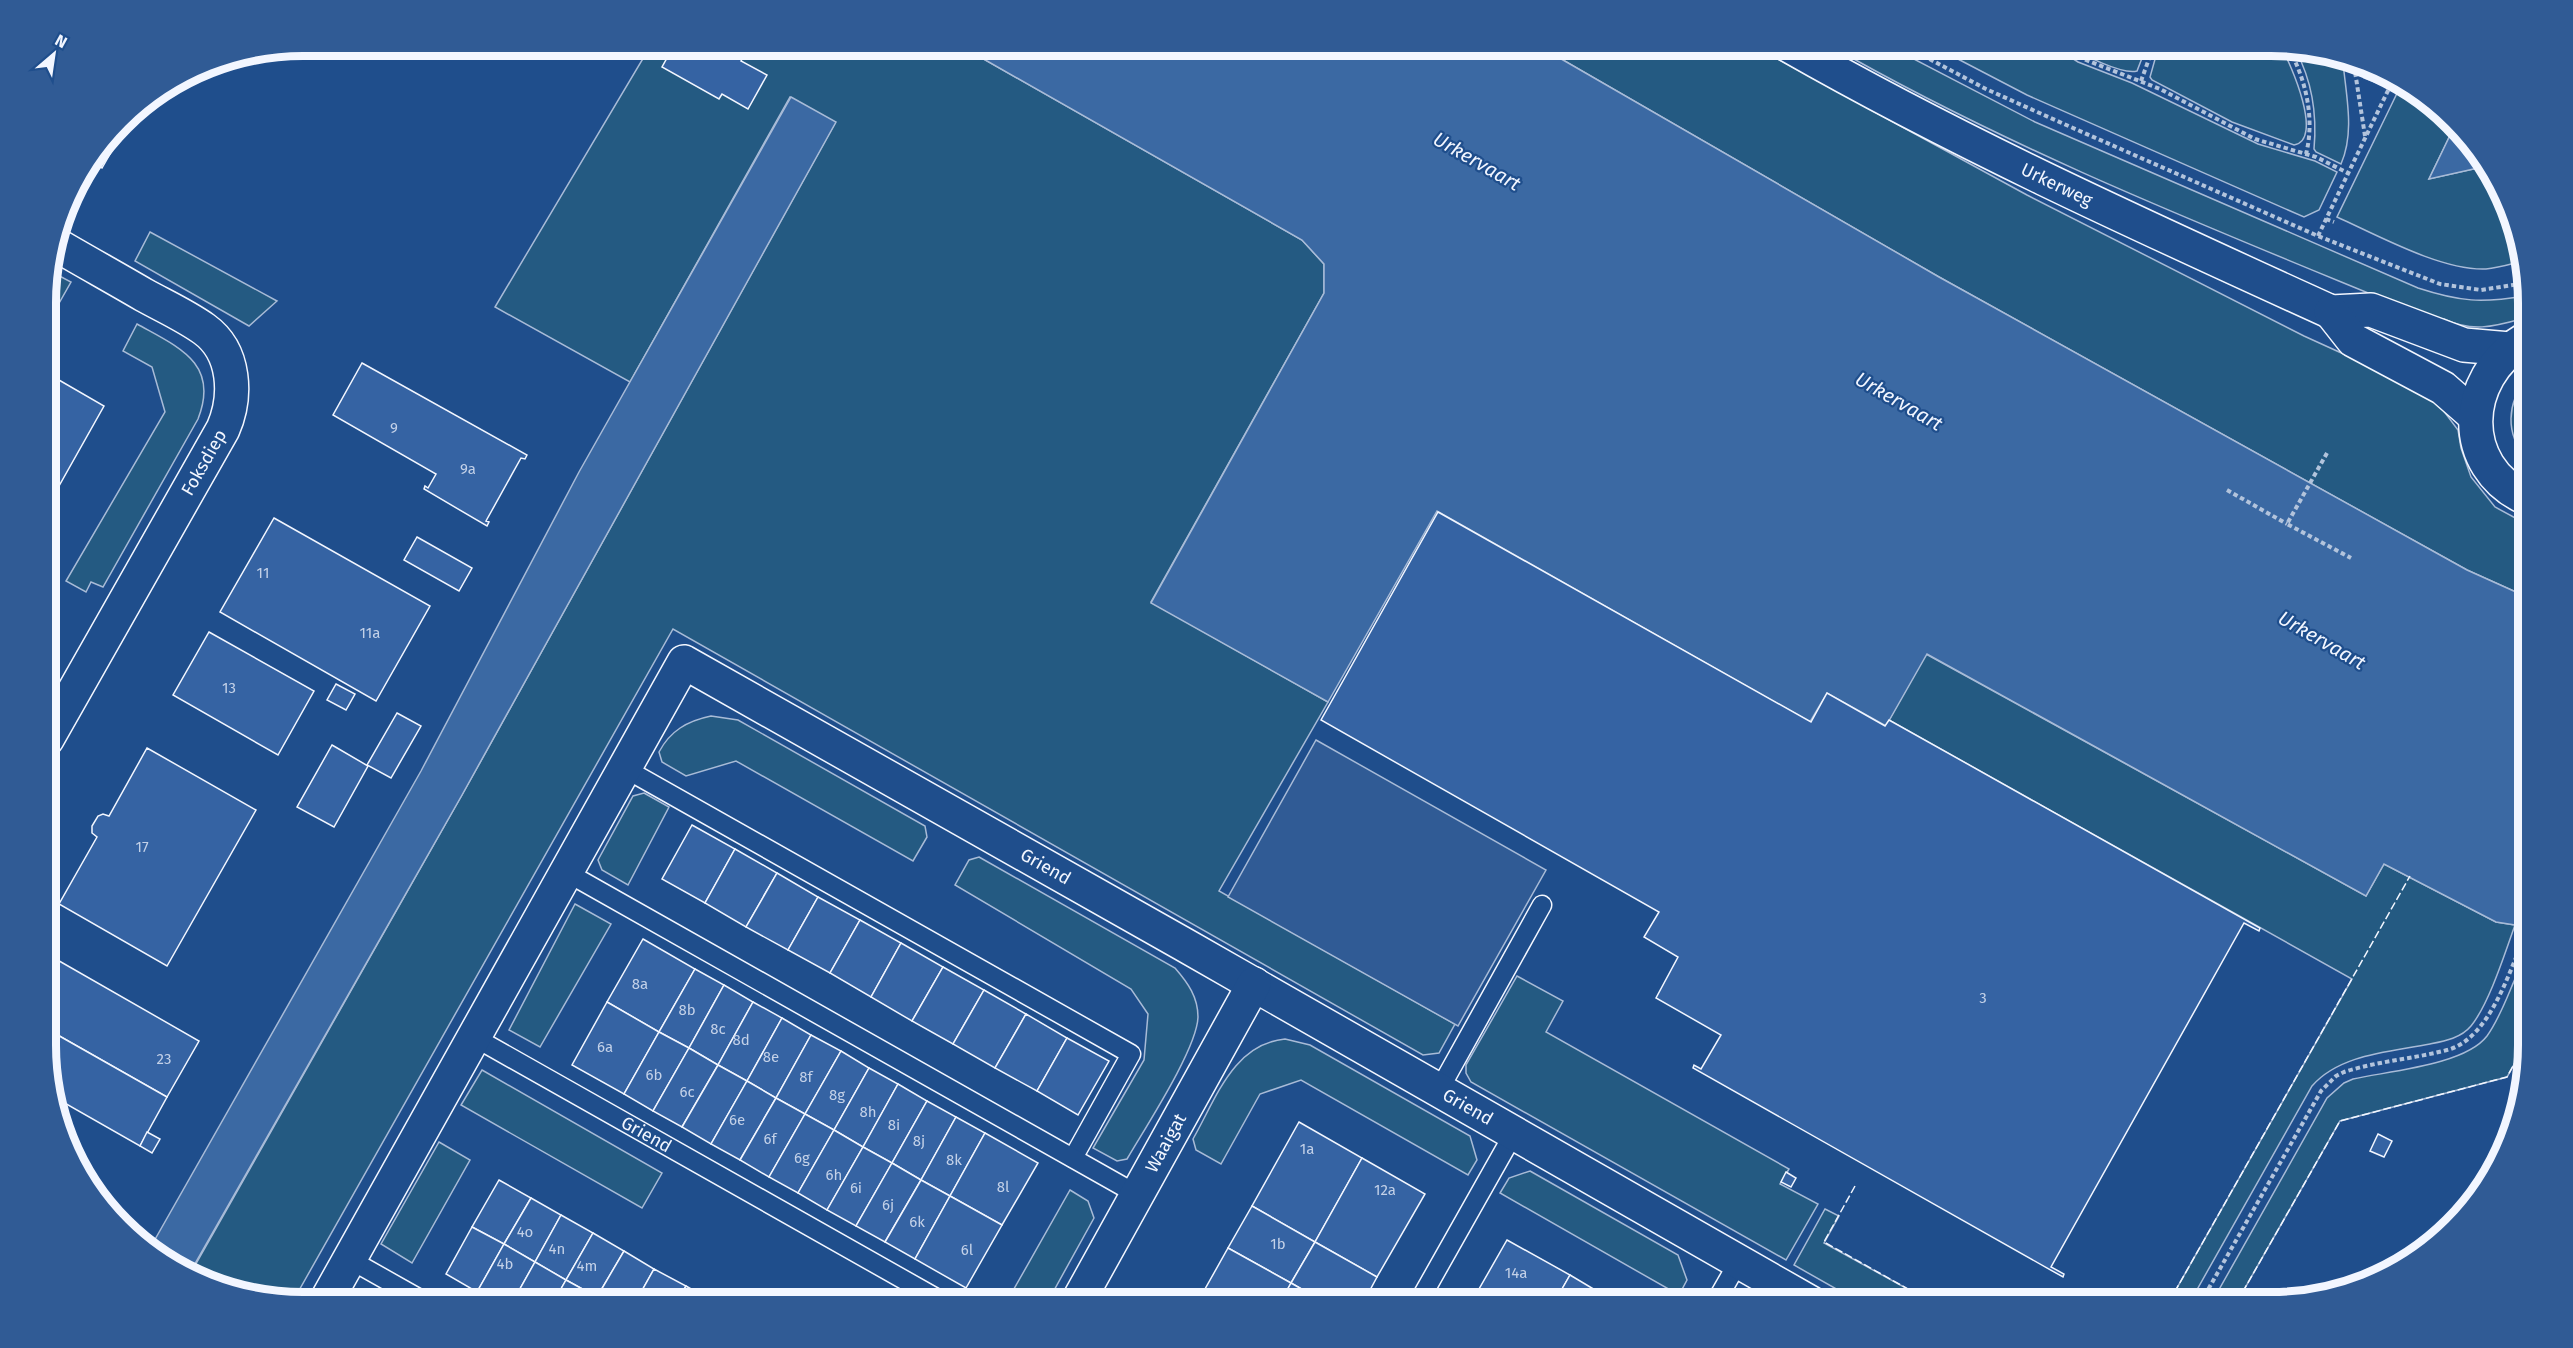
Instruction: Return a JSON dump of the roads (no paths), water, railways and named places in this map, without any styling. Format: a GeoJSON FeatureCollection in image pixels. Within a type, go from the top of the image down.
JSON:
{"type":"FeatureCollection","features":[{"type":"Feature","properties":{"kind":"street","name":"Urkerweg"},"geometry":{"type":"LineString","coordinates":[[1808,56],[1914,115],[2025,171],[2331,312],[2354,340],[2443,388],[2475,416]]}},
{"type":"Feature","properties":{"kind":"street","name":"Foksdiep"},"geometry":{"type":"LineString","coordinates":[[56,722],[223,429],[233,392],[224,354],[206,330],[62,248]]}},
{"type":"Feature","properties":{"kind":"street","name":"Urkerweg"},"geometry":{"type":"LineString","coordinates":[[2331,312],[2371,310],[2464,345],[2518,344]]}},
{"type":"Feature","properties":{"kind":"street"},"geometry":{"type":"LineString","coordinates":[[2518,344],[2495,362],[2485,378],[2478,396],[2475,416],[2476,432],[2487,464],[2509,489],[2518,494]]}},
{"type":"Feature","properties":{"kind":"street","name":"Griend"},"geometry":{"type":"LineString","coordinates":[[331,1292],[684,662],[1792,1292]]}},
{"type":"Feature","properties":{"kind":"street","name":"Waaigat"},"geometry":{"type":"LineString","coordinates":[[1083,1292],[1254,984]]}},
{"type":"Feature","properties":{"kind":"lane"},"geometry":{"type":"LineString","coordinates":[[624,768],[1131,1054],[1073,1158]]}},
{"type":"Feature","properties":{"kind":"lane"},"geometry":{"type":"LineString","coordinates":[[566,872],[1138,1195]]}},
{"type":"Feature","properties":{"kind":"lane"},"geometry":{"type":"LineString","coordinates":[[1438,1090],[1542,905]]}},
{"type":"Feature","properties":{"kind":"lane","name":"Griend"},"geometry":{"type":"LineString","coordinates":[[474,1037],[926,1292]]}},
{"type":"Feature","properties":{"kind":"lane","name":"Griend"},"geometry":{"type":"LineString","coordinates":[[1424,1292],[1514,1133]]}},
{"type":"Feature","properties":{"kind":"lane"},"geometry":{"type":"LineString","coordinates":[[349,1259],[408,1292]]}},
{"type":"Feature","properties":{"kind":"lane"},"geometry":{"type":"LineString","coordinates":[[1721,1292],[1739,1261]]}},
{"type":"Feature","properties":{"kind":"water","name":"Urkervaart"},"geometry":{"type":"Polygon","coordinates":[[[978,56],[1556,56],[1939,277],[2467,570],[2518,593],[2518,926],[2496,922],[2384,864],[2366,896],[1927,654],[1886,726],[1827,693],[1810,722],[1437,511],[1328,702],[1151,603],[1324,293],[1324,264],[1302,240],[978,56]]]}},
{"type":"Feature","properties":{"kind":"water"},"geometry":{"type":"Polygon","coordinates":[[[791,97],[836,122],[462,795],[193,1267],[153,1242],[421,771],[579,472],[791,97]]]}},
{"type":"Feature","properties":{"kind":"water"},"geometry":{"type":"Polygon","coordinates":[[[2451,134],[2478,168],[2429,179],[2451,134]]]}}]}
